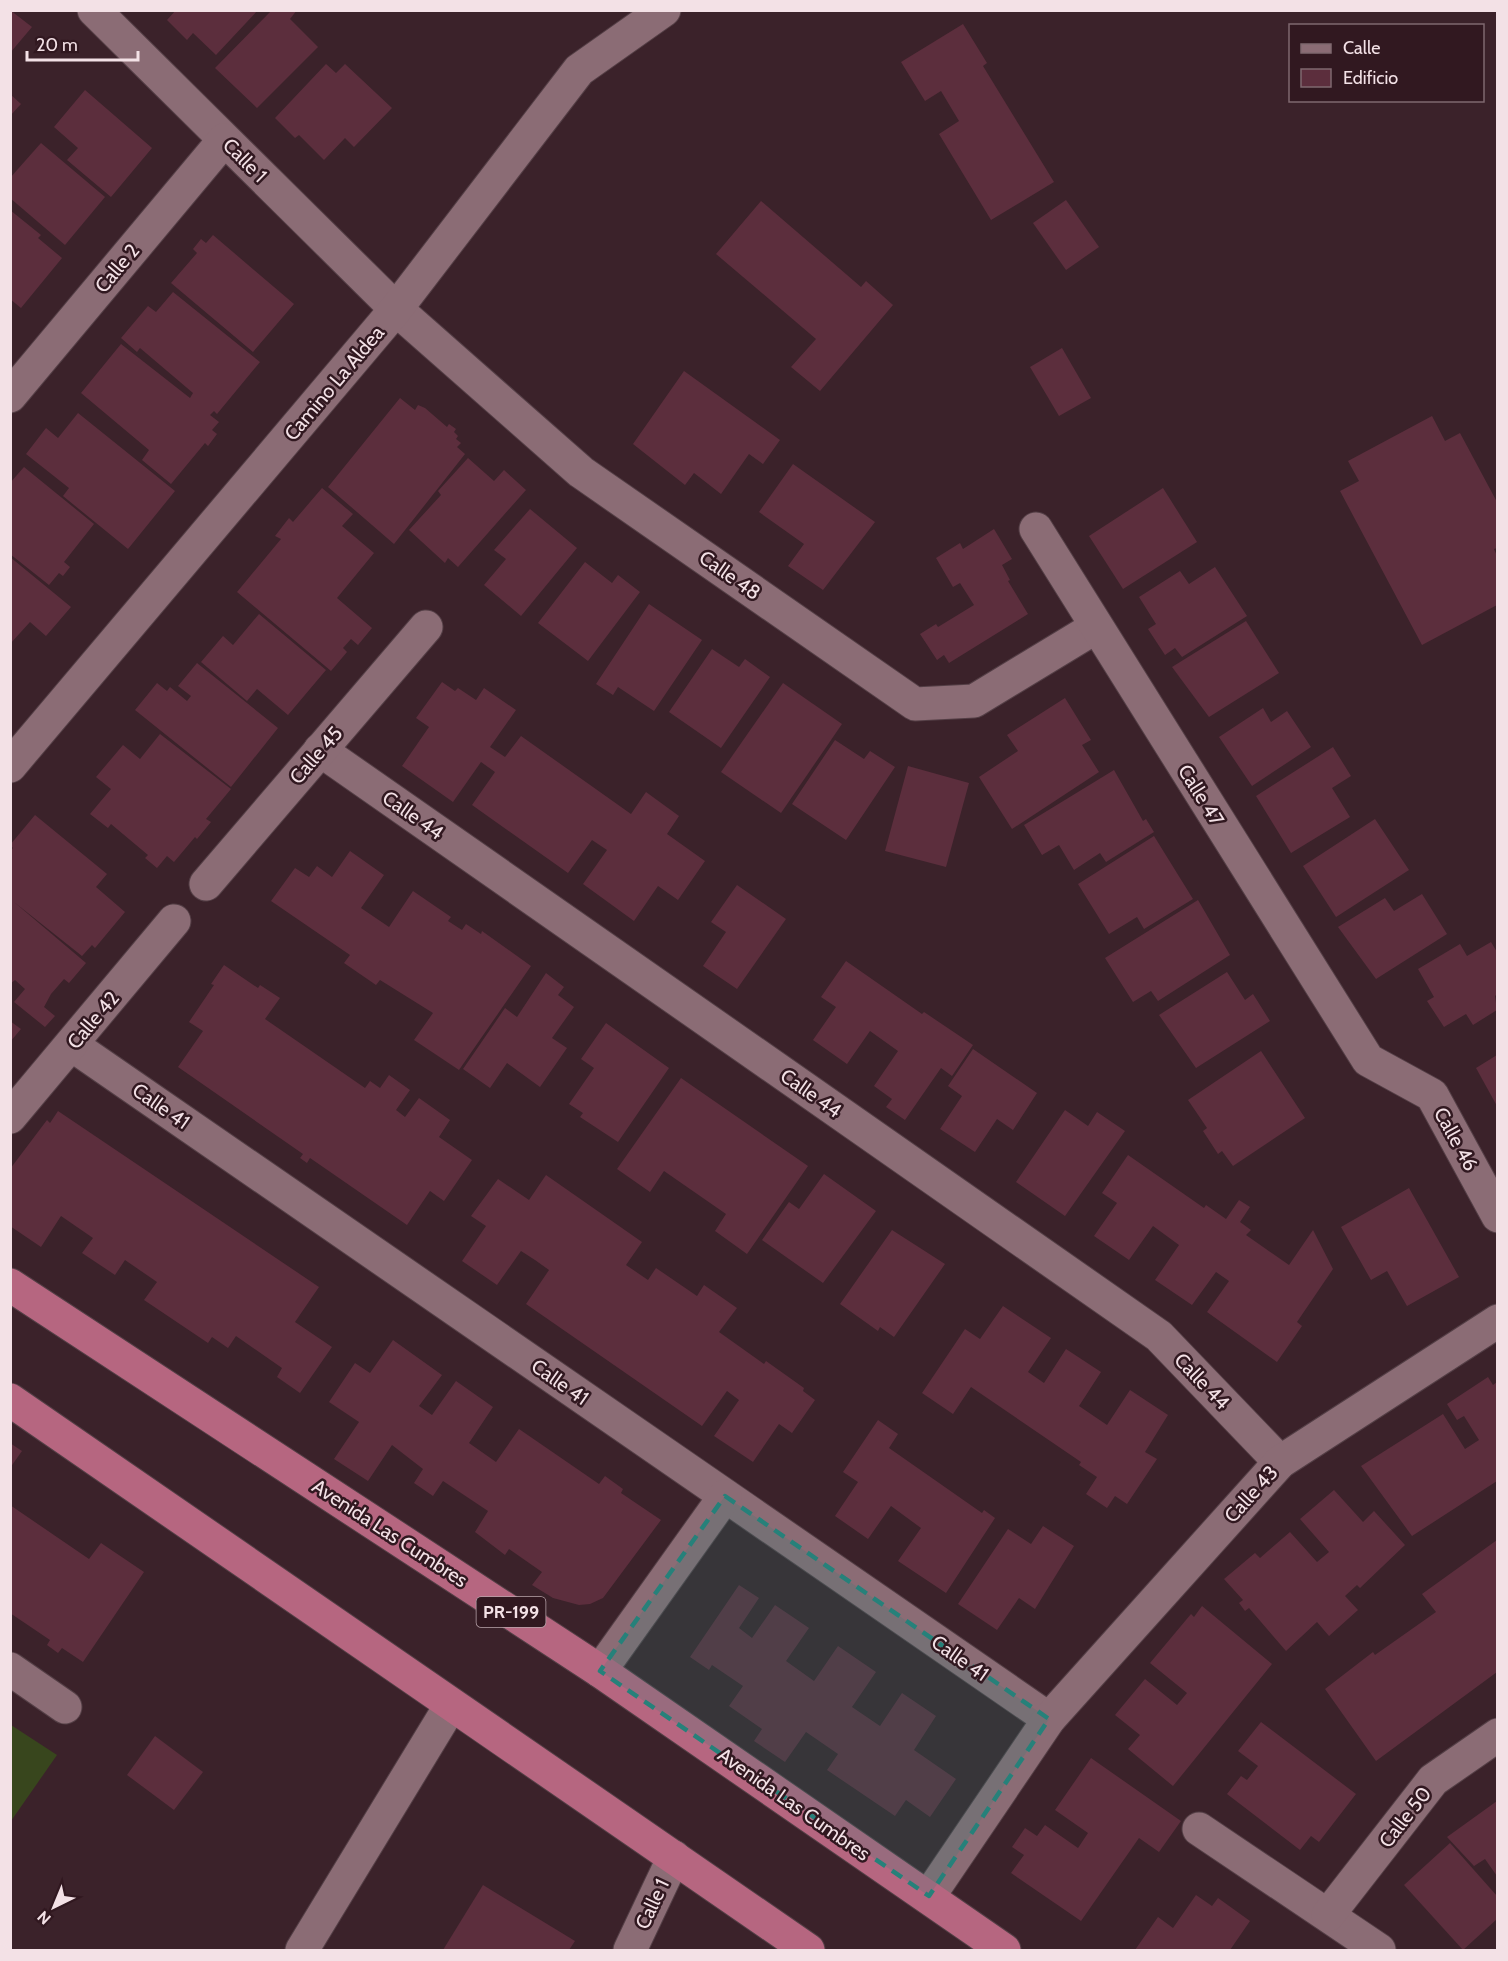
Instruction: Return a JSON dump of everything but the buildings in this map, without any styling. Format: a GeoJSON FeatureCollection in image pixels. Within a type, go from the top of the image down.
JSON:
{"type":"FeatureCollection","features":[{"type":"Feature","properties":{"kind":"highway","name":"Avenida Las Cumbres"},"geometry":{"type":"LineString","coordinates":[[10,1285],[600,1671],[1004,1950]]}},
{"type":"Feature","properties":{"kind":"highway"},"geometry":{"type":"LineString","coordinates":[[10,1400],[808,1950]]}},
{"type":"Feature","properties":{"kind":"street","name":"Calle 1"},"geometry":{"type":"LineString","coordinates":[[94,10],[396,309]]}},
{"type":"Feature","properties":{"kind":"street","name":"Camino La Aldea"},"geometry":{"type":"LineString","coordinates":[[10,766],[396,309],[579,70],[664,10]]}},
{"type":"Feature","properties":{"kind":"street","name":"Calle 2"},"geometry":{"type":"LineString","coordinates":[[10,396],[224,140]]}},
{"type":"Feature","properties":{"kind":"street","name":"Calle 48"},"geometry":{"type":"LineString","coordinates":[[396,309],[581,472],[915,704],[974,701],[1096,627]]}},
{"type":"Feature","properties":{"kind":"street","name":"Calle 47"},"geometry":{"type":"LineString","coordinates":[[1036,529],[1368,1060]]}},
{"type":"Feature","properties":{"kind":"street","name":"Calle 45"},"geometry":{"type":"LineString","coordinates":[[206,884],[426,627]]}},
{"type":"Feature","properties":{"kind":"street","name":"Calle 44"},"geometry":{"type":"LineString","coordinates":[[320,750],[1159,1336],[1280,1462]]}},
{"type":"Feature","properties":{"kind":"street","name":"Calle 42"},"geometry":{"type":"LineString","coordinates":[[10,1117],[174,921]]}},
{"type":"Feature","properties":{"kind":"street","name":"Calle 41"},"geometry":{"type":"LineString","coordinates":[[72,1045],[1048,1719]]}},
{"type":"Feature","properties":{"kind":"street","name":"Calle 46"},"geometry":{"type":"LineString","coordinates":[[1368,1060],[1432,1095],[1497,1216]]}},
{"type":"Feature","properties":{"kind":"street","name":"Calle 43"},"geometry":{"type":"LineString","coordinates":[[928,1896],[1048,1719],[1280,1462],[1497,1321]]}},
{"type":"Feature","properties":{"kind":"street"},"geometry":{"type":"LineString","coordinates":[[600,1671],[725,1496]]}},
{"type":"Feature","properties":{"kind":"street"},"geometry":{"type":"LineString","coordinates":[[10,1670],[64,1707]]}},
{"type":"Feature","properties":{"kind":"street"},"geometry":{"type":"LineString","coordinates":[[302,1950],[451,1705]]}},
{"type":"Feature","properties":{"kind":"street","name":"Calle 50"},"geometry":{"type":"LineString","coordinates":[[1328,1915],[1433,1780],[1497,1735]]}},
{"type":"Feature","properties":{"kind":"street"},"geometry":{"type":"LineString","coordinates":[[1199,1829],[1379,1950]]}},
{"type":"Feature","properties":{"kind":"street","name":"Calle 1"},"geometry":{"type":"LineString","coordinates":[[630,1950],[674,1857]]}},
{"type":"Feature","properties":{"kind":"highlighted area"},"geometry":{"type":"Polygon","coordinates":[[[725,1496],[1049,1719],[929,1896],[600,1671],[725,1496]]]}},
{"type":"Feature","properties":{"kind":"green space"},"geometry":{"type":"Polygon","coordinates":[[[11,1725],[57,1755],[11,1821],[11,1725]]]}}]}
